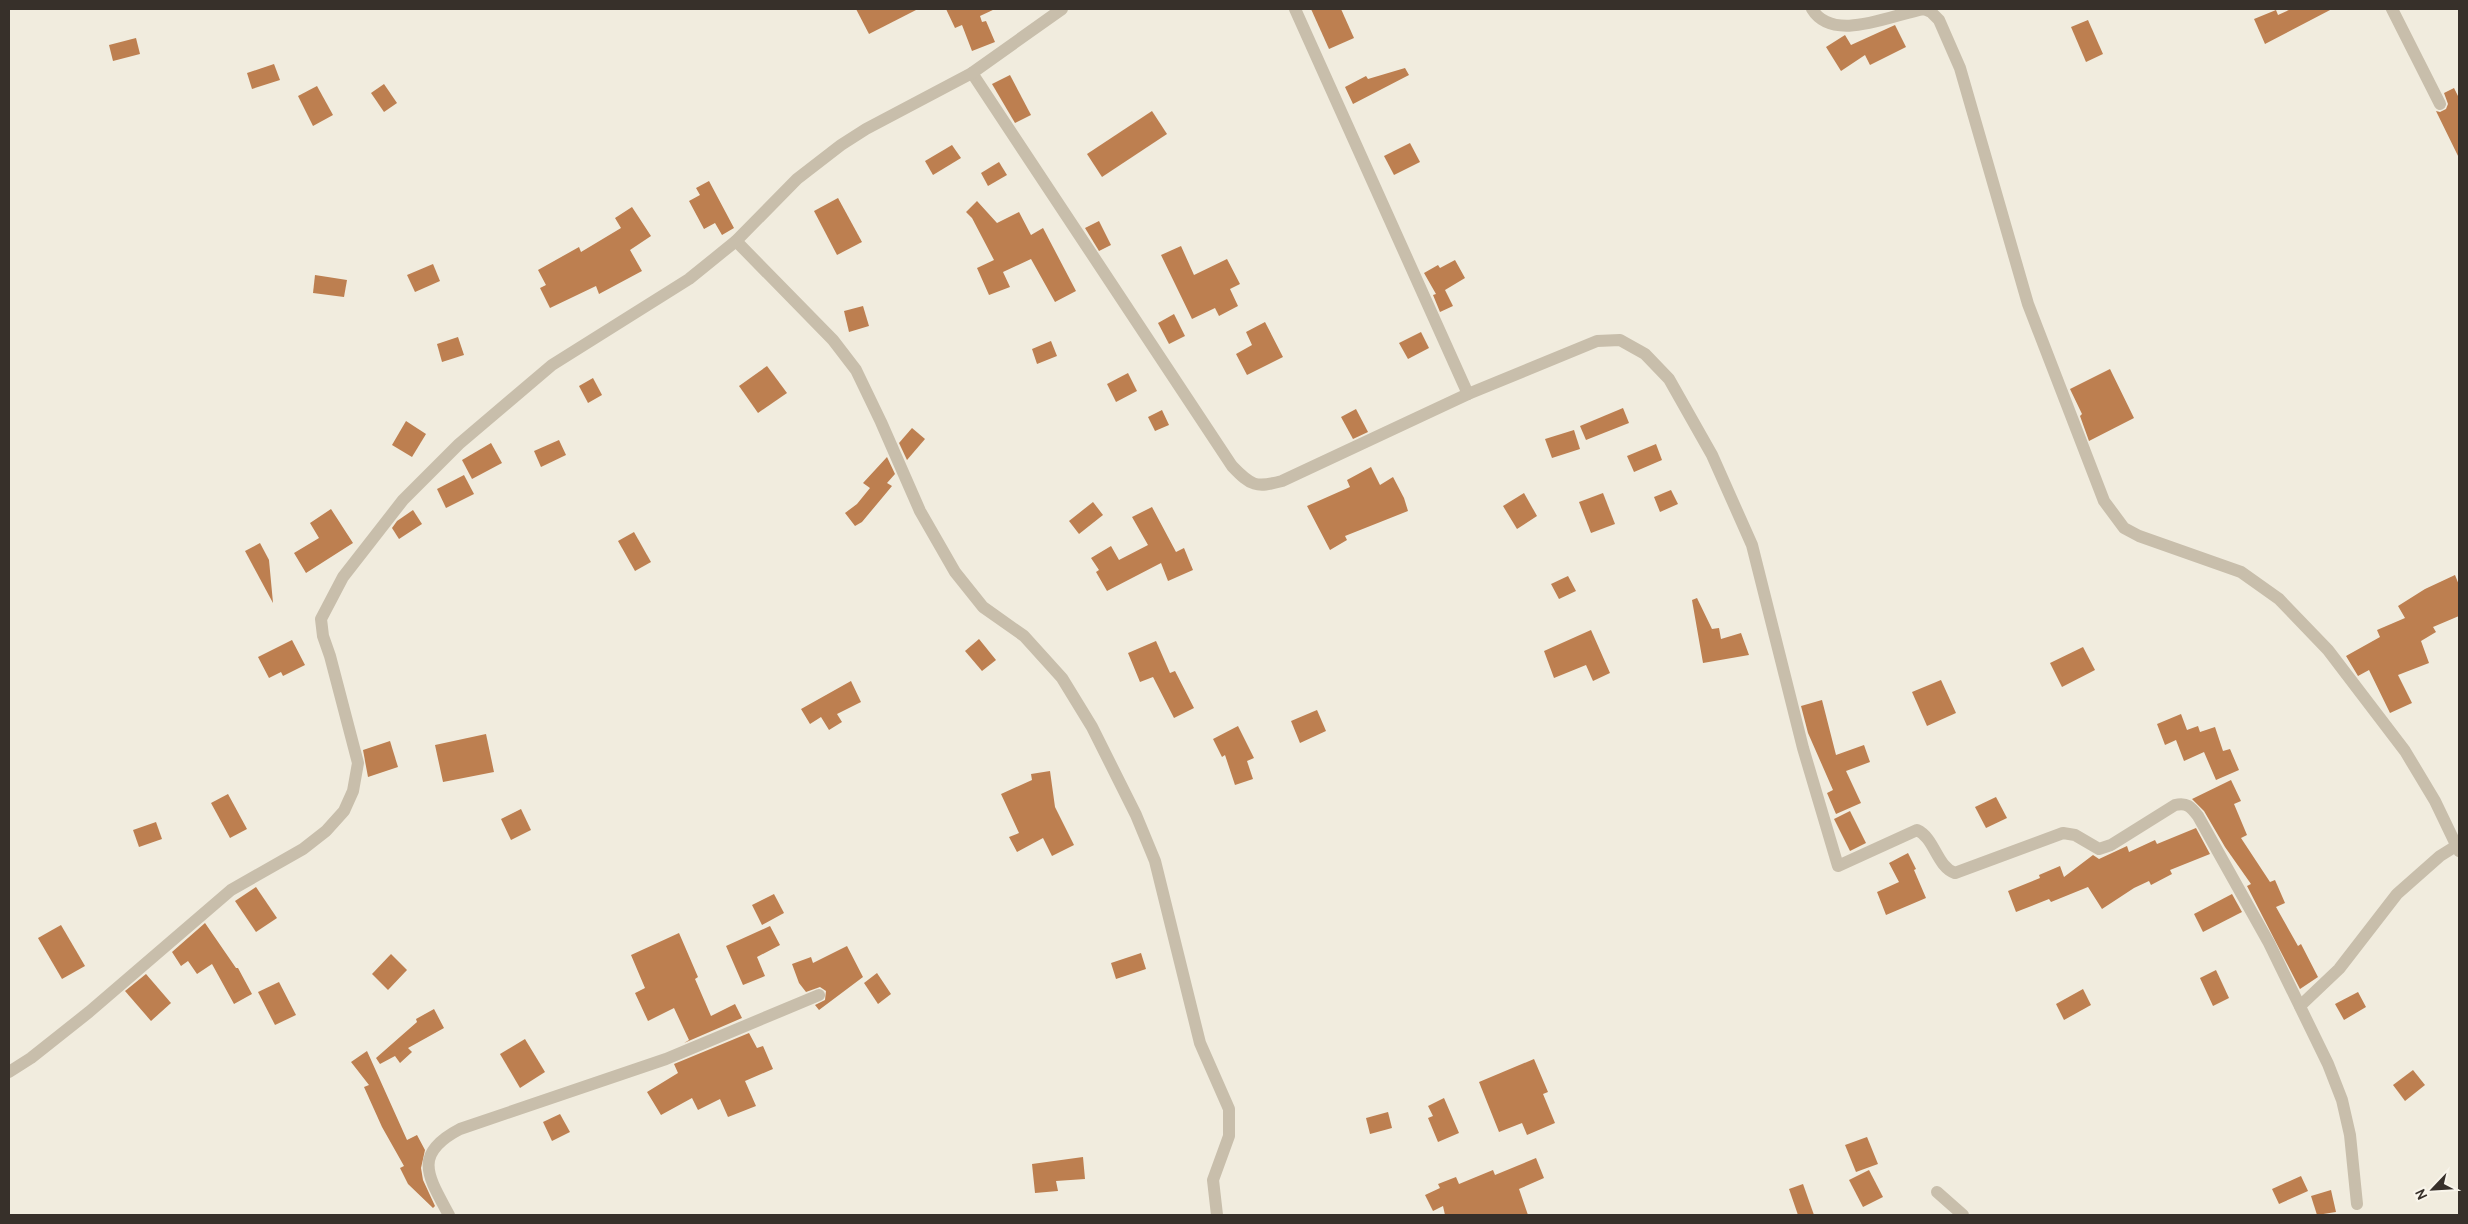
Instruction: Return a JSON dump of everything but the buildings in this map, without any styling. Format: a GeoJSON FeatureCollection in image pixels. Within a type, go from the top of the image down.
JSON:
{"type":"FeatureCollection","features":[{"type":"Feature","properties":{"kind":"street"},"geometry":{"type":"LineString","coordinates":[[9,1072],[58,1037],[231,890],[303,848],[326,832],[344,810],[353,791],[358,763],[347,716],[323,636],[321,619],[343,576],[403,500],[485,421],[552,365],[689,279],[736,241],[797,179],[841,145],[874,124],[972,74],[1062,9]]}},
{"type":"Feature","properties":{"kind":"street"},"geometry":{"type":"LineString","coordinates":[[1294,9],[1468,394]]}},
{"type":"Feature","properties":{"kind":"street"},"geometry":{"type":"LineString","coordinates":[[1812,9],[1822,20],[1830,25],[1844,26],[1924,10],[1932,12],[1939,20],[1960,68],[2028,304],[2104,501],[2124,528],[2139,536],[2241,572],[2279,599],[2328,650],[2389,729],[2432,795],[2457,848],[2440,856],[2397,894],[2340,969],[2300,1006]]}},
{"type":"Feature","properties":{"kind":"street"},"geometry":{"type":"LineString","coordinates":[[2392,9],[2440,104]]}},
{"type":"Feature","properties":{"kind":"street"},"geometry":{"type":"LineString","coordinates":[[972,74],[1232,466],[1248,483],[1265,485],[1282,481],[1468,394],[1597,341],[1620,340],[1645,354],[1669,379],[1712,455],[1752,545],[1803,748],[1838,866],[1918,830],[1930,839],[1948,869],[1955,872],[2063,833],[2075,835],[2099,849],[2111,845],[2175,805],[2183,803],[2189,806],[2198,816],[2269,943],[2300,1006],[2342,1100],[2350,1135],[2357,1204]]}},
{"type":"Feature","properties":{"kind":"street"},"geometry":{"type":"LineString","coordinates":[[736,241],[833,340],[856,370],[882,422],[920,511],[955,572],[983,607],[1024,636],[1062,678],[1092,727],[1156,861],[1200,1043],[1229,1109],[1229,1136],[1213,1180],[1217,1215]]}},
{"type":"Feature","properties":{"kind":"street"},"geometry":{"type":"LineString","coordinates":[[449,1215],[431,1178],[428,1165],[431,1152],[442,1138],[460,1129],[666,1058],[819,995]]}},
{"type":"Feature","properties":{"kind":"street"},"geometry":{"type":"LineString","coordinates":[[1937,1192],[1962,1215]]}}]}
